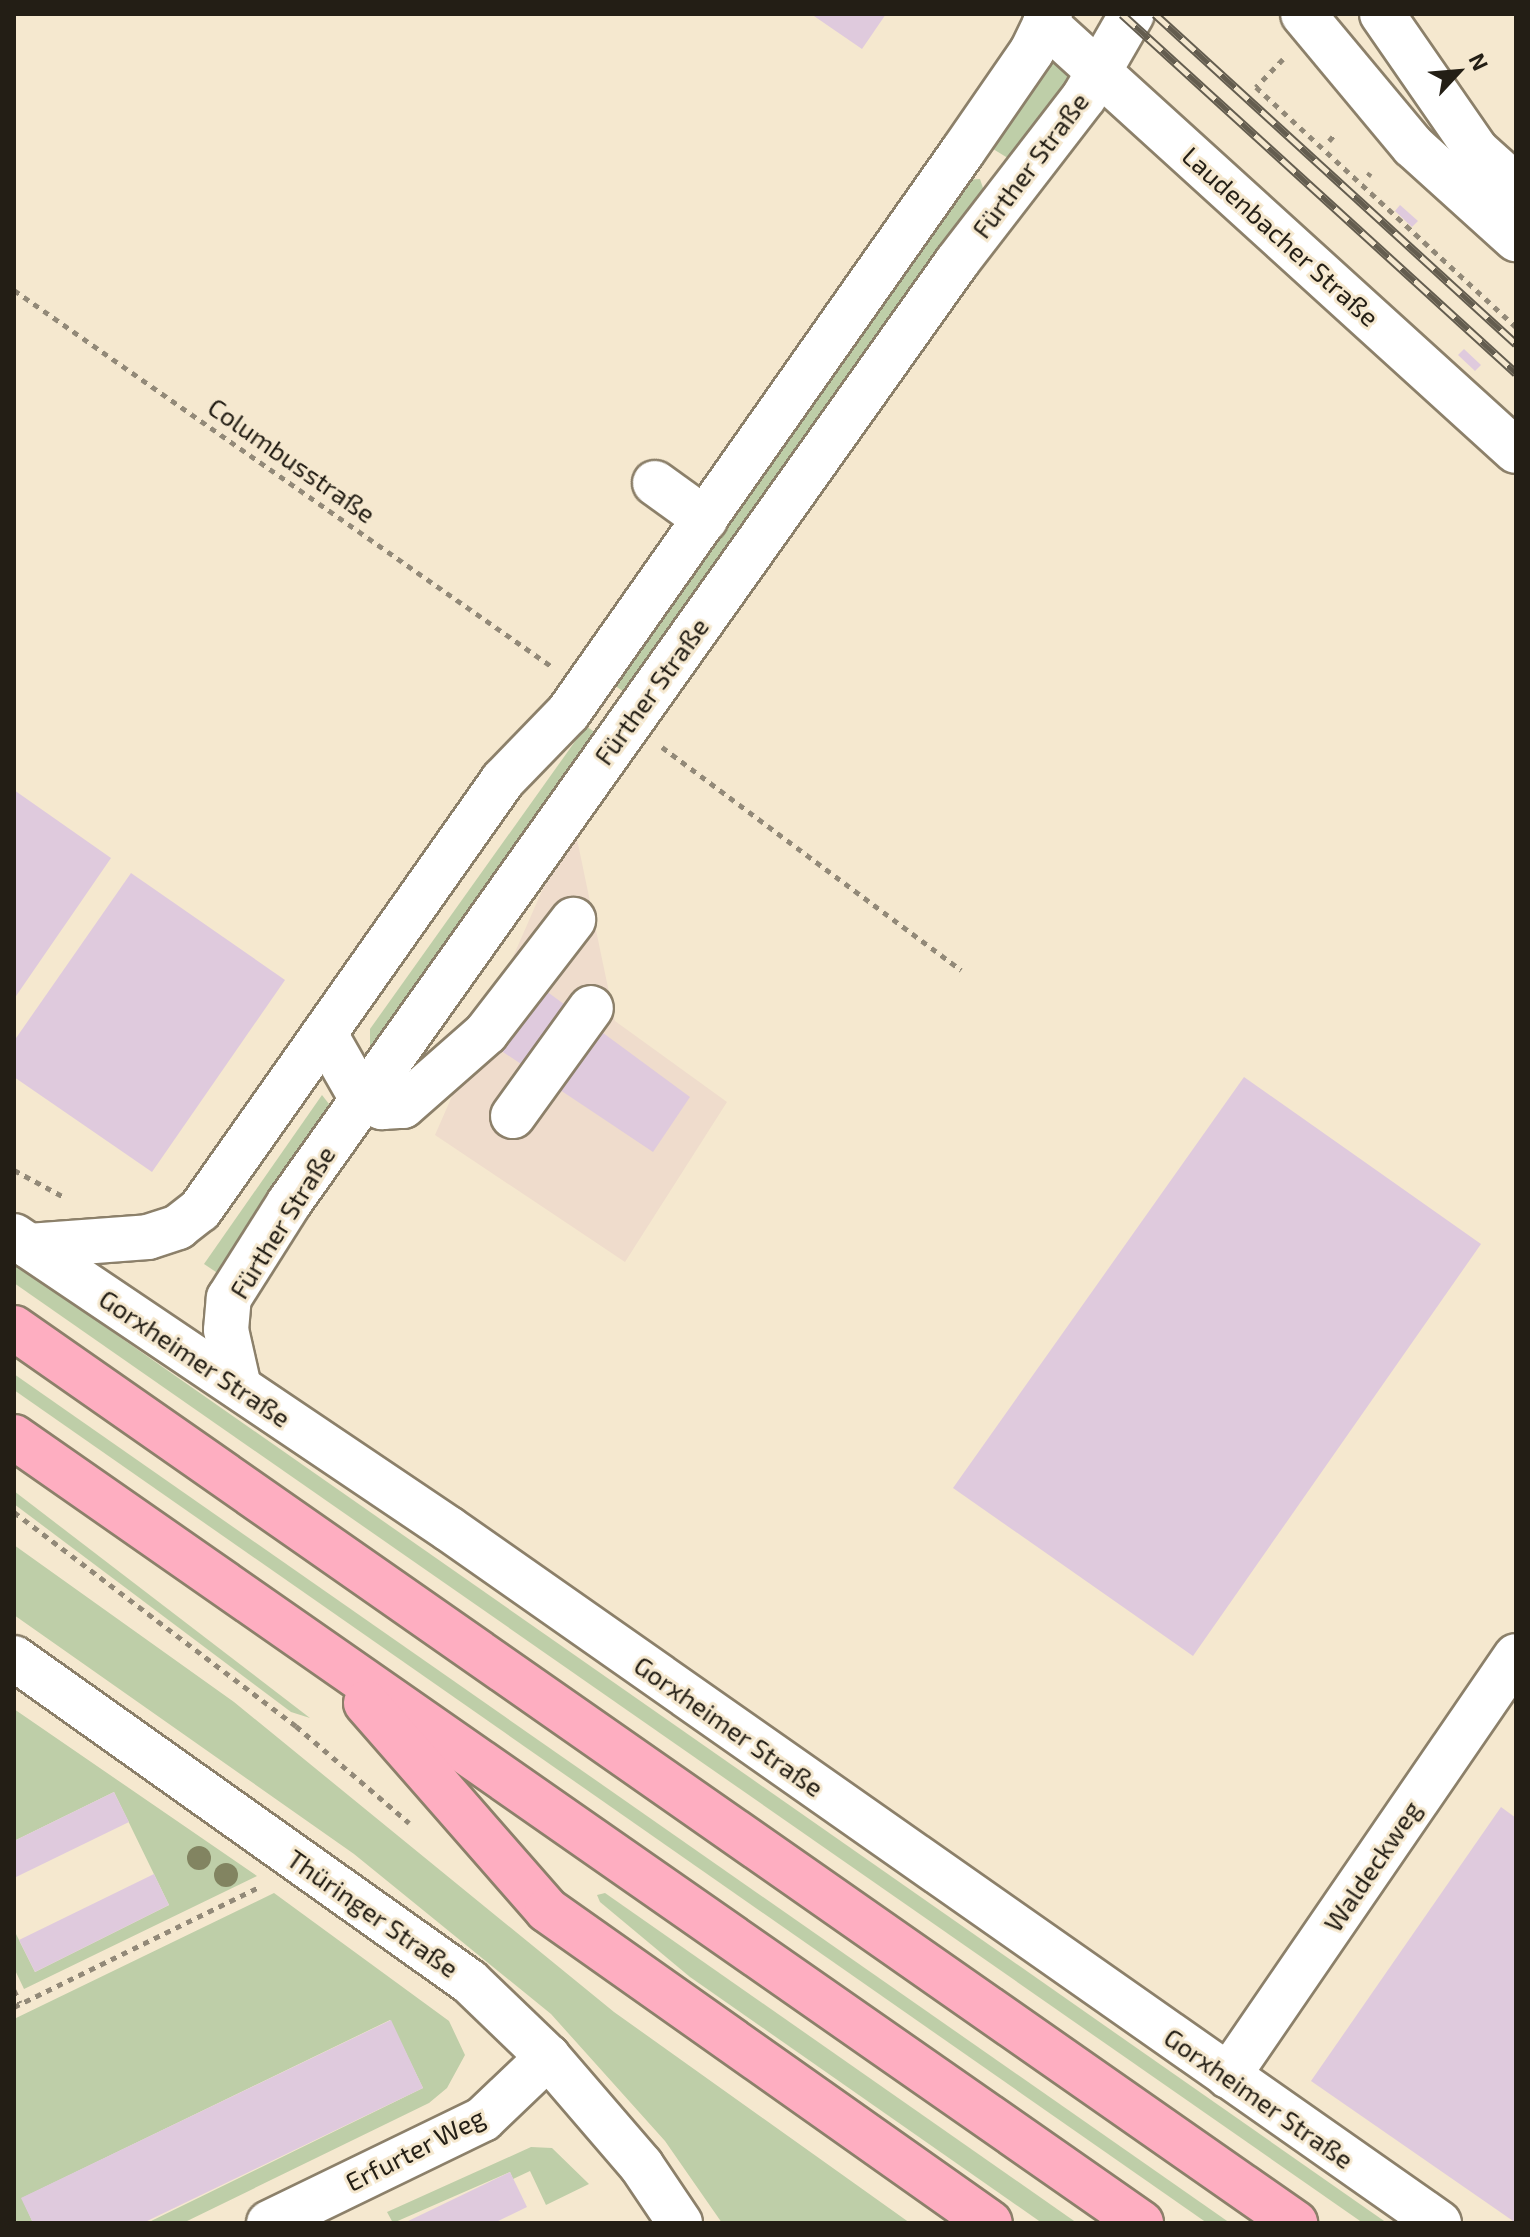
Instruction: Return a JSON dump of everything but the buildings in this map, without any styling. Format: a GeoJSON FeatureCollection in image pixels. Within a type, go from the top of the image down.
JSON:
{"type":"FeatureCollection","features":[{"type":"Feature","properties":{"kind":"highway"},"geometry":{"type":"LineString","coordinates":[[14,1328],[1295,2223]]}},
{"type":"Feature","properties":{"kind":"highway"},"geometry":{"type":"LineString","coordinates":[[14,1437],[1141,2223]]}},
{"type":"Feature","properties":{"kind":"highway"},"geometry":{"type":"LineString","coordinates":[[320,1650],[547,1910],[990,2223]]}},
{"type":"Feature","properties":{"kind":"street","name":"Fürther Straße"},"geometry":{"type":"LineString","coordinates":[[239,1387],[226,1330],[229,1298],[362,1099],[1099,69],[1132,14]]}},
{"type":"Feature","properties":{"kind":"street"},"geometry":{"type":"LineString","coordinates":[[1382,14],[1476,150],[1516,186]]}},
{"type":"Feature","properties":{"kind":"street","name":"Fürther Straße"},"geometry":{"type":"LineString","coordinates":[[326,1036],[503,780],[584,691],[963,151],[1047,18]]}},
{"type":"Feature","properties":{"kind":"street","name":"Laudenbacher Straße"},"geometry":{"type":"LineString","coordinates":[[1047,18],[1516,451]]}},
{"type":"Feature","properties":{"kind":"street"},"geometry":{"type":"LineString","coordinates":[[1298,31],[1413,146],[1516,239]]}},
{"type":"Feature","properties":{"kind":"street"},"geometry":{"type":"LineString","coordinates":[[963,151],[1014,185]]}},
{"type":"Feature","properties":{"kind":"street"},"geometry":{"type":"LineString","coordinates":[[655,483],[705,519]]}},
{"type":"Feature","properties":{"kind":"street"},"geometry":{"type":"LineString","coordinates":[[442,1068],[489,919]]}},
{"type":"Feature","properties":{"kind":"street"},"geometry":{"type":"LineString","coordinates":[[21,1241],[95,1244],[178,1227],[200,1210],[326,1036],[362,1099],[382,1107],[403,1106],[421,1095],[442,1068],[486,1033],[573,920]]}},
{"type":"Feature","properties":{"kind":"street"},"geometry":{"type":"LineString","coordinates":[[513,1116],[591,1008]]}},
{"type":"Feature","properties":{"kind":"street","name":"Gorxheimer Straße"},"geometry":{"type":"LineString","coordinates":[[21,1241],[239,1387],[1439,2223]]}},
{"type":"Feature","properties":{"kind":"street","name":"Waldeckweg"},"geometry":{"type":"LineString","coordinates":[[1228,2076],[1516,1656]]}},
{"type":"Feature","properties":{"kind":"street","name":"Thüringer Straße"},"geometry":{"type":"LineString","coordinates":[[14,1658],[470,1982],[548,2057],[641,2165],[680,2223]]}},
{"type":"Feature","properties":{"kind":"street","name":"Erfurter Weg"},"geometry":{"type":"LineString","coordinates":[[269,2223],[483,2119],[548,2057]]}},
{"type":"Feature","properties":{"kind":"path"},"geometry":{"type":"LineString","coordinates":[[1298,31],[1256,87],[1516,327]]}},
{"type":"Feature","properties":{"kind":"path","name":"Columbusstraße"},"geometry":{"type":"LineString","coordinates":[[14,290],[546,662]]}},
{"type":"Feature","properties":{"kind":"path"},"geometry":{"type":"LineString","coordinates":[[629,722],[961,970]]}},
{"type":"Feature","properties":{"kind":"path"},"geometry":{"type":"LineString","coordinates":[[14,1512],[296,1726],[412,1826]]}},
{"type":"Feature","properties":{"kind":"path"},"geometry":{"type":"LineString","coordinates":[[14,1990],[17,2005],[272,1881]]}},
{"type":"Feature","properties":{"kind":"shaded area"},"geometry":{"type":"Polygon","coordinates":[[[573,820],[615,1021],[727,1102],[625,1262],[435,1135],[573,820]]]}},
{"type":"Feature","properties":{"kind":"green space"},"geometry":{"type":"Polygon","coordinates":[[[1051,52],[1071,75],[1011,160],[985,144],[1051,52]]]}},
{"type":"Feature","properties":{"kind":"green space"},"geometry":{"type":"Polygon","coordinates":[[[980,179],[985,194],[631,697],[607,680],[962,180],[980,179]]]}},
{"type":"Feature","properties":{"kind":"green space"},"geometry":{"type":"Polygon","coordinates":[[[586,726],[603,738],[370,1066],[370,1029],[586,726]]]}},
{"type":"Feature","properties":{"kind":"green space"},"geometry":{"type":"Polygon","coordinates":[[[322,1095],[336,1113],[222,1276],[204,1264],[322,1095]]]}},
{"type":"Feature","properties":{"kind":"green space"},"geometry":{"type":"Polygon","coordinates":[[[14,1263],[1387,2223],[1363,2223],[14,1283],[14,1263]]]}},
{"type":"Feature","properties":{"kind":"green space"},"geometry":{"type":"Polygon","coordinates":[[[14,1374],[1230,2223],[1207,2223],[14,1390],[14,1374]]]}},
{"type":"Feature","properties":{"kind":"green space"},"geometry":{"type":"Polygon","coordinates":[[[14,1491],[310,1718],[291,1712],[14,1504],[14,1491]]]}},
{"type":"Feature","properties":{"kind":"green space"},"geometry":{"type":"Polygon","coordinates":[[[14,1545],[234,1702],[614,2012],[910,2223],[722,2223],[665,2141],[551,2014],[354,1854],[14,1615],[14,1545]]]}},
{"type":"Feature","properties":{"kind":"green space"},"geometry":{"type":"Polygon","coordinates":[[[14,1709],[257,1876],[24,1989],[14,1968],[14,1930],[35,1972],[169,1905],[114,1792],[14,1841],[14,1709]]]}},
{"type":"Feature","properties":{"kind":"green space"},"geometry":{"type":"Polygon","coordinates":[[[274,1893],[449,2021],[465,2055],[447,2088],[429,2103],[183,2223],[147,2223],[423,2088],[390,2020],[22,2198],[33,2223],[14,2223],[14,2019],[274,1893]]]}},
{"type":"Feature","properties":{"kind":"green space"},"geometry":{"type":"Polygon","coordinates":[[[605,1893],[1077,2223],[1042,2223],[690,1977],[600,1902],[597,1895],[605,1893]]]}},
{"type":"Feature","properties":{"kind":"green space"},"geometry":{"type":"Polygon","coordinates":[[[531,2147],[552,2148],[589,2184],[546,2205],[530,2171],[513,2179],[510,2172],[393,2223],[387,2212],[531,2147]]]}},
{"type":"Feature","properties":{"kind":"railway"},"geometry":{"type":"LineString","coordinates":[[1122,14],[1516,373]]}},
{"type":"Feature","properties":{"kind":"railway"},"geometry":{"type":"LineString","coordinates":[[1155,14],[1516,344]]}}]}
